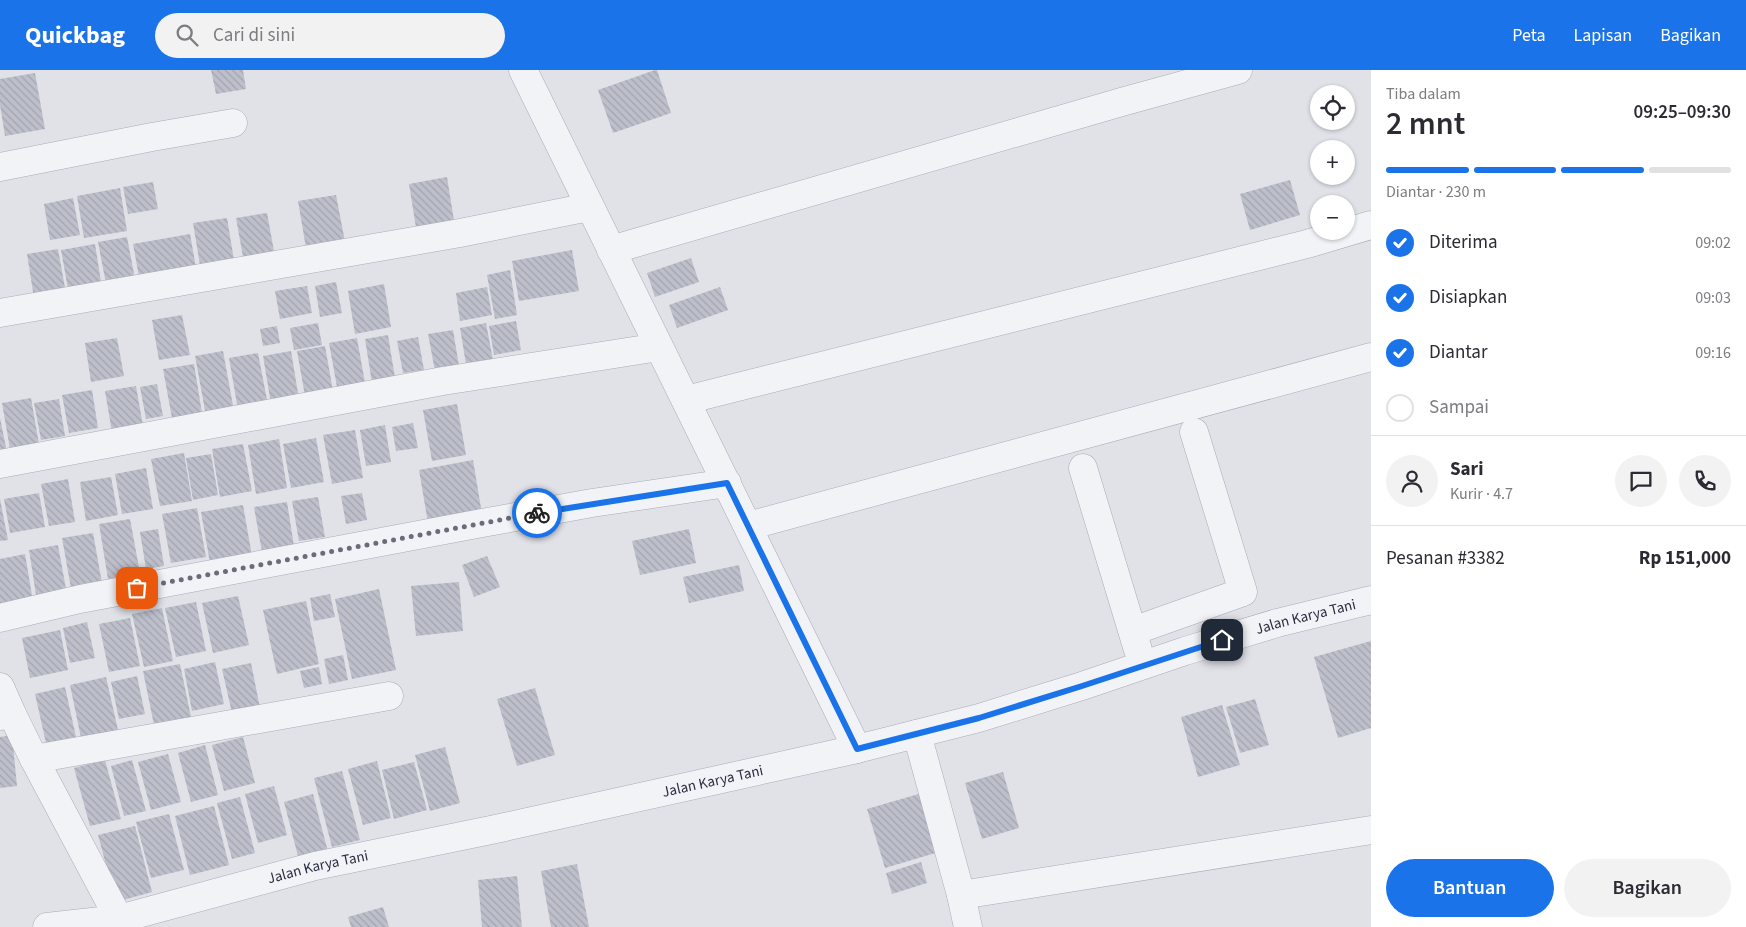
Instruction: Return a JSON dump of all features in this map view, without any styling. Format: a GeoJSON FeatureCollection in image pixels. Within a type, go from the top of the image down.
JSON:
{"type":"FeatureCollection","features":[{"type":"Feature","properties":{"kind":"street"},"geometry":{"type":"LineString","coordinates":[[523,70],[857,749]]}},
{"type":"Feature","properties":{"kind":"street"},"geometry":{"type":"LineString","coordinates":[[611,250],[1238,70]]}},
{"type":"Feature","properties":{"kind":"street"},"geometry":{"type":"LineString","coordinates":[[0,167],[152,136],[233,123]]}},
{"type":"Feature","properties":{"kind":"street"},"geometry":{"type":"LineString","coordinates":[[0,314],[460,233],[589,207]]}},
{"type":"Feature","properties":{"kind":"street"},"geometry":{"type":"LineString","coordinates":[[686,400],[1298,246],[1371,225]]}},
{"type":"Feature","properties":{"kind":"street"},"geometry":{"type":"LineString","coordinates":[[0,464],[434,383],[659,347]]}},
{"type":"Feature","properties":{"kind":"street"},"geometry":{"type":"LineString","coordinates":[[748,526],[1371,357]]}},
{"type":"Feature","properties":{"kind":"street"},"geometry":{"type":"LineString","coordinates":[[1132,632],[1243,592],[1194,432]]}},
{"type":"Feature","properties":{"kind":"street"},"geometry":{"type":"LineString","coordinates":[[1083,468],[1143,665]]}},
{"type":"Feature","properties":{"kind":"street"},"geometry":{"type":"LineString","coordinates":[[0,618],[80,598],[482,523],[592,503],[727,483]]}},
{"type":"Feature","properties":{"kind":"street","name":"Jalan Karya Tani"},"geometry":{"type":"LineString","coordinates":[[47,927],[119,919],[315,866],[491,830],[857,749],[979,718],[1277,623],[1371,600]]}},
{"type":"Feature","properties":{"kind":"street"},"geometry":{"type":"LineString","coordinates":[[0,687],[6,715],[34,759],[119,919]]}},
{"type":"Feature","properties":{"kind":"street"},"geometry":{"type":"LineString","coordinates":[[34,759],[389,696]]}},
{"type":"Feature","properties":{"kind":"street"},"geometry":{"type":"LineString","coordinates":[[917,734],[968,927]]}},
{"type":"Feature","properties":{"kind":"street"},"geometry":{"type":"LineString","coordinates":[[961,895],[1371,830]]}},
{"type":"Feature","properties":{"kind":"building"},"geometry":{"type":"Polygon","coordinates":[[[211,70],[243,70],[246,89],[216,94],[211,70]]]}},
{"type":"Feature","properties":{"kind":"building"},"geometry":{"type":"Polygon","coordinates":[[[657,70],[671,113],[613,133],[598,90],[657,70]]]}},
{"type":"Feature","properties":{"kind":"building"},"geometry":{"type":"Polygon","coordinates":[[[35,73],[45,129],[5,136],[0,105],[0,79],[35,73]]]}},
{"type":"Feature","properties":{"kind":"building"},"geometry":{"type":"Polygon","coordinates":[[[447,177],[455,227],[417,234],[409,184],[447,177]]]}},
{"type":"Feature","properties":{"kind":"building"},"geometry":{"type":"Polygon","coordinates":[[[1290,180],[1300,215],[1250,230],[1240,194],[1290,180]]]}},
{"type":"Feature","properties":{"kind":"building"},"geometry":{"type":"Polygon","coordinates":[[[153,182],[158,209],[128,214],[123,187],[153,182]]]}},
{"type":"Feature","properties":{"kind":"building"},"geometry":{"type":"Polygon","coordinates":[[[120,188],[127,231],[84,238],[77,196],[120,188]]]}},
{"type":"Feature","properties":{"kind":"building"},"geometry":{"type":"Polygon","coordinates":[[[336,195],[346,247],[307,254],[298,201],[336,195]]]}},
{"type":"Feature","properties":{"kind":"building"},"geometry":{"type":"Polygon","coordinates":[[[73,198],[80,235],[50,240],[44,204],[73,198]]]}},
{"type":"Feature","properties":{"kind":"building"},"geometry":{"type":"Polygon","coordinates":[[[267,213],[276,262],[245,268],[236,218],[267,213]]]}},
{"type":"Feature","properties":{"kind":"building"},"geometry":{"type":"Polygon","coordinates":[[[227,218],[235,266],[201,271],[193,223],[227,218]]]}},
{"type":"Feature","properties":{"kind":"building"},"geometry":{"type":"Polygon","coordinates":[[[190,234],[197,273],[140,282],[133,244],[190,234]]]}},
{"type":"Feature","properties":{"kind":"building"},"geometry":{"type":"Polygon","coordinates":[[[127,237],[136,284],[107,289],[98,242],[127,237]]]}},
{"type":"Feature","properties":{"kind":"building"},"geometry":{"type":"Polygon","coordinates":[[[95,244],[103,294],[70,300],[61,250],[95,244]]]}},
{"type":"Feature","properties":{"kind":"building"},"geometry":{"type":"Polygon","coordinates":[[[58,249],[66,293],[34,298],[27,254],[58,249]]]}},
{"type":"Feature","properties":{"kind":"building"},"geometry":{"type":"Polygon","coordinates":[[[572,250],[579,291],[519,301],[512,261],[572,250]]]}},
{"type":"Feature","properties":{"kind":"building"},"geometry":{"type":"Polygon","coordinates":[[[691,258],[699,282],[655,297],[647,273],[691,258]]]}},
{"type":"Feature","properties":{"kind":"building"},"geometry":{"type":"Polygon","coordinates":[[[510,270],[517,315],[495,319],[487,275],[510,270]]]}},
{"type":"Feature","properties":{"kind":"building"},"geometry":{"type":"Polygon","coordinates":[[[336,282],[342,313],[320,317],[315,286],[336,282]]]}},
{"type":"Feature","properties":{"kind":"building"},"geometry":{"type":"Polygon","coordinates":[[[384,284],[391,327],[355,334],[348,291],[384,284]]]}},
{"type":"Feature","properties":{"kind":"building"},"geometry":{"type":"Polygon","coordinates":[[[307,286],[312,313],[280,319],[275,291],[307,286]]]}},
{"type":"Feature","properties":{"kind":"building"},"geometry":{"type":"Polygon","coordinates":[[[487,287],[492,315],[460,321],[456,293],[487,287]]]}},
{"type":"Feature","properties":{"kind":"building"},"geometry":{"type":"Polygon","coordinates":[[[720,287],[728,310],[677,328],[669,305],[720,287]]]}},
{"type":"Feature","properties":{"kind":"building"},"geometry":{"type":"Polygon","coordinates":[[[182,315],[190,355],[159,360],[152,320],[182,315]]]}},
{"type":"Feature","properties":{"kind":"building"},"geometry":{"type":"Polygon","coordinates":[[[516,321],[521,350],[494,355],[489,326],[516,321]]]}},
{"type":"Feature","properties":{"kind":"building"},"geometry":{"type":"Polygon","coordinates":[[[318,323],[322,345],[294,350],[290,328],[318,323]]]}},
{"type":"Feature","properties":{"kind":"building"},"geometry":{"type":"Polygon","coordinates":[[[486,323],[493,360],[466,364],[460,328],[486,323]]]}},
{"type":"Feature","properties":{"kind":"building"},"geometry":{"type":"Polygon","coordinates":[[[277,326],[280,343],[263,346],[260,329],[277,326]]]}},
{"type":"Feature","properties":{"kind":"building"},"geometry":{"type":"Polygon","coordinates":[[[453,330],[459,366],[435,371],[428,334],[453,330]]]}},
{"type":"Feature","properties":{"kind":"building"},"geometry":{"type":"Polygon","coordinates":[[[388,335],[395,378],[372,383],[365,339],[388,335]]]}},
{"type":"Feature","properties":{"kind":"building"},"geometry":{"type":"Polygon","coordinates":[[[418,337],[424,370],[403,373],[397,341],[418,337]]]}},
{"type":"Feature","properties":{"kind":"building"},"geometry":{"type":"Polygon","coordinates":[[[117,338],[124,376],[91,382],[85,343],[117,338]]]}},
{"type":"Feature","properties":{"kind":"building"},"geometry":{"type":"Polygon","coordinates":[[[357,338],[365,383],[337,387],[329,343],[357,338]]]}},
{"type":"Feature","properties":{"kind":"building"},"geometry":{"type":"Polygon","coordinates":[[[325,346],[333,391],[305,396],[297,351],[325,346]]]}},
{"type":"Feature","properties":{"kind":"building"},"geometry":{"type":"Polygon","coordinates":[[[223,351],[234,411],[206,416],[195,356],[223,351]]]}},
{"type":"Feature","properties":{"kind":"building"},"geometry":{"type":"Polygon","coordinates":[[[291,351],[299,399],[271,404],[263,356],[291,351]]]}},
{"type":"Feature","properties":{"kind":"building"},"geometry":{"type":"Polygon","coordinates":[[[258,353],[268,405],[238,410],[229,358],[258,353]]]}},
{"type":"Feature","properties":{"kind":"building"},"geometry":{"type":"Polygon","coordinates":[[[194,364],[202,413],[172,418],[163,369],[194,364]]]}},
{"type":"Feature","properties":{"kind":"building"},"geometry":{"type":"Polygon","coordinates":[[[157,384],[163,416],[146,419],[140,387],[157,384]]]}},
{"type":"Feature","properties":{"kind":"building"},"geometry":{"type":"Polygon","coordinates":[[[136,386],[143,426],[112,432],[105,391],[136,386]]]}},
{"type":"Feature","properties":{"kind":"building"},"geometry":{"type":"Polygon","coordinates":[[[92,390],[98,428],[69,433],[62,395],[92,390]]]}},
{"type":"Feature","properties":{"kind":"building"},"geometry":{"type":"Polygon","coordinates":[[[31,398],[39,444],[10,449],[2,403],[31,398]]]}},
{"type":"Feature","properties":{"kind":"building"},"geometry":{"type":"Polygon","coordinates":[[[59,399],[65,436],[41,440],[34,403],[59,399]]]}},
{"type":"Feature","properties":{"kind":"building"},"geometry":{"type":"Polygon","coordinates":[[[457,404],[466,455],[432,461],[423,410],[457,404]]]}},
{"type":"Feature","properties":{"kind":"building"},"geometry":{"type":"Polygon","coordinates":[[[0,418],[7,452],[0,453],[0,418]]]}},
{"type":"Feature","properties":{"kind":"building"},"geometry":{"type":"Polygon","coordinates":[[[413,423],[418,448],[396,451],[392,427],[413,423]]]}},
{"type":"Feature","properties":{"kind":"building"},"geometry":{"type":"Polygon","coordinates":[[[385,425],[391,462],[366,466],[360,430],[385,425]]]}},
{"type":"Feature","properties":{"kind":"building"},"geometry":{"type":"Polygon","coordinates":[[[355,430],[363,478],[332,484],[323,435],[355,430]]]}},
{"type":"Feature","properties":{"kind":"building"},"geometry":{"type":"Polygon","coordinates":[[[316,438],[324,482],[291,488],[283,444],[316,438]]]}},
{"type":"Feature","properties":{"kind":"building"},"geometry":{"type":"Polygon","coordinates":[[[279,439],[287,488],[256,494],[248,445],[279,439]]]}},
{"type":"Feature","properties":{"kind":"building"},"geometry":{"type":"Polygon","coordinates":[[[243,444],[252,491],[220,497],[212,449],[243,444]]]}},
{"type":"Feature","properties":{"kind":"building"},"geometry":{"type":"Polygon","coordinates":[[[184,453],[192,501],[160,506],[151,459],[184,453]]]}},
{"type":"Feature","properties":{"kind":"building"},"geometry":{"type":"Polygon","coordinates":[[[211,454],[218,495],[193,500],[186,458],[211,454]]]}},
{"type":"Feature","properties":{"kind":"building"},"geometry":{"type":"Polygon","coordinates":[[[473,460],[482,514],[428,523],[419,470],[473,460]]]}},
{"type":"Feature","properties":{"kind":"building"},"geometry":{"type":"Polygon","coordinates":[[[146,468],[153,509],[122,514],[115,474],[146,468]]]}},
{"type":"Feature","properties":{"kind":"building"},"geometry":{"type":"Polygon","coordinates":[[[111,477],[118,515],[86,521],[80,482],[111,477]]]}},
{"type":"Feature","properties":{"kind":"building"},"geometry":{"type":"Polygon","coordinates":[[[68,479],[75,522],[49,526],[41,484],[68,479]]]}},
{"type":"Feature","properties":{"kind":"building"},"geometry":{"type":"Polygon","coordinates":[[[39,493],[45,527],[10,533],[4,499],[39,493]]]}},
{"type":"Feature","properties":{"kind":"building"},"geometry":{"type":"Polygon","coordinates":[[[362,493],[367,520],[346,524],[341,496],[362,493]]]}},
{"type":"Feature","properties":{"kind":"building"},"geometry":{"type":"Polygon","coordinates":[[[318,497],[325,537],[299,541],[292,501],[318,497]]]}},
{"type":"Feature","properties":{"kind":"building"},"geometry":{"type":"Polygon","coordinates":[[[0,499],[8,540],[0,541],[0,499]]]}},
{"type":"Feature","properties":{"kind":"building"},"geometry":{"type":"Polygon","coordinates":[[[287,502],[294,546],[262,552],[254,507],[287,502]]]}},
{"type":"Feature","properties":{"kind":"building"},"geometry":{"type":"Polygon","coordinates":[[[243,505],[252,556],[210,563],[201,512],[243,505]]]}},
{"type":"Feature","properties":{"kind":"building"},"geometry":{"type":"Polygon","coordinates":[[[197,508],[206,557],[171,563],[162,514],[197,508]]]}},
{"type":"Feature","properties":{"kind":"building"},"geometry":{"type":"Polygon","coordinates":[[[130,519],[140,573],[108,579],[99,524],[130,519]]]}},
{"type":"Feature","properties":{"kind":"building"},"geometry":{"type":"Polygon","coordinates":[[[158,529],[164,566],[146,569],[140,532],[158,529]]]}},
{"type":"Feature","properties":{"kind":"building"},"geometry":{"type":"Polygon","coordinates":[[[689,529],[696,563],[640,575],[632,541],[689,529]]]}},
{"type":"Feature","properties":{"kind":"building"},"geometry":{"type":"Polygon","coordinates":[[[93,533],[102,583],[71,588],[62,538],[93,533]]]}},
{"type":"Feature","properties":{"kind":"building"},"geometry":{"type":"Polygon","coordinates":[[[58,545],[66,589],[36,595],[29,550],[58,545]]]}},
{"type":"Feature","properties":{"kind":"building"},"geometry":{"type":"Polygon","coordinates":[[[25,554],[33,601],[0,607],[0,559],[25,554]]]}},
{"type":"Feature","properties":{"kind":"building"},"geometry":{"type":"Polygon","coordinates":[[[487,556],[500,587],[474,597],[462,565],[487,556]]]}},
{"type":"Feature","properties":{"kind":"building"},"geometry":{"type":"Polygon","coordinates":[[[739,565],[744,591],[689,603],[683,577],[739,565]]]}},
{"type":"Feature","properties":{"kind":"building"},"geometry":{"type":"Polygon","coordinates":[[[459,582],[463,631],[416,636],[411,586],[459,582]]]}},
{"type":"Feature","properties":{"kind":"building"},"geometry":{"type":"Polygon","coordinates":[[[379,589],[396,670],[352,679],[335,599],[379,589]]]}},
{"type":"Feature","properties":{"kind":"building"},"geometry":{"type":"Polygon","coordinates":[[[330,594],[335,617],[314,621],[310,598],[330,594]]]}},
{"type":"Feature","properties":{"kind":"building"},"geometry":{"type":"Polygon","coordinates":[[[238,596],[249,645],[213,653],[202,603],[238,596]]]}},
{"type":"Feature","properties":{"kind":"building"},"geometry":{"type":"Polygon","coordinates":[[[306,601],[319,664],[277,674],[263,610],[306,601]]]}},
{"type":"Feature","properties":{"kind":"building"},"geometry":{"type":"Polygon","coordinates":[[[196,602],[206,651],[176,657],[165,608],[196,602]]]}},
{"type":"Feature","properties":{"kind":"building"},"geometry":{"type":"Polygon","coordinates":[[[162,608],[173,661],[144,667],[132,614],[162,608]]]}},
{"type":"Feature","properties":{"kind":"building"},"geometry":{"type":"Polygon","coordinates":[[[130,618],[140,666],[109,672],[99,624],[130,618]]]}},
{"type":"Feature","properties":{"kind":"building"},"geometry":{"type":"Polygon","coordinates":[[[87,622],[95,658],[70,663],[63,628],[87,622]]]}},
{"type":"Feature","properties":{"kind":"building"},"geometry":{"type":"Polygon","coordinates":[[[60,630],[68,670],[30,678],[22,638],[60,630]]]}},
{"type":"Feature","properties":{"kind":"building"},"geometry":{"type":"Polygon","coordinates":[[[1371,641],[1371,728],[1338,738],[1314,657],[1371,641]]]}},
{"type":"Feature","properties":{"kind":"building"},"geometry":{"type":"Polygon","coordinates":[[[343,655],[348,680],[329,684],[324,659],[343,655]]]}},
{"type":"Feature","properties":{"kind":"building"},"geometry":{"type":"Polygon","coordinates":[[[215,662],[224,704],[192,711],[184,669],[215,662]]]}},
{"type":"Feature","properties":{"kind":"building"},"geometry":{"type":"Polygon","coordinates":[[[251,663],[260,708],[232,713],[222,669],[251,663]]]}},
{"type":"Feature","properties":{"kind":"building"},"geometry":{"type":"Polygon","coordinates":[[[180,664],[191,717],[154,725],[143,671],[180,664]]]}},
{"type":"Feature","properties":{"kind":"building"},"geometry":{"type":"Polygon","coordinates":[[[319,667],[322,684],[304,688],[300,671],[319,667]]]}},
{"type":"Feature","properties":{"kind":"building"},"geometry":{"type":"Polygon","coordinates":[[[137,676],[145,714],[119,719],[111,682],[137,676]]]}},
{"type":"Feature","properties":{"kind":"building"},"geometry":{"type":"Polygon","coordinates":[[[106,677],[118,730],[81,738],[70,685],[106,677]]]}},
{"type":"Feature","properties":{"kind":"building"},"geometry":{"type":"Polygon","coordinates":[[[65,687],[76,737],[46,743],[35,694],[65,687]]]}},
{"type":"Feature","properties":{"kind":"building"},"geometry":{"type":"Polygon","coordinates":[[[535,688],[555,755],[517,766],[497,699],[535,688]]]}},
{"type":"Feature","properties":{"kind":"building"},"geometry":{"type":"Polygon","coordinates":[[[1255,699],[1269,745],[1240,753],[1226,707],[1255,699]]]}},
{"type":"Feature","properties":{"kind":"building"},"geometry":{"type":"Polygon","coordinates":[[[1222,705],[1240,765],[1198,777],[1181,717],[1222,705]]]}},
{"type":"Feature","properties":{"kind":"building"},"geometry":{"type":"Polygon","coordinates":[[[12,735],[17,786],[0,788],[0,737],[12,735]]]}},
{"type":"Feature","properties":{"kind":"building"},"geometry":{"type":"Polygon","coordinates":[[[243,737],[255,783],[224,791],[212,745],[243,737]]]}},
{"type":"Feature","properties":{"kind":"building"},"geometry":{"type":"Polygon","coordinates":[[[205,745],[218,795],[191,802],[178,753],[205,745]]]}},
{"type":"Feature","properties":{"kind":"building"},"geometry":{"type":"Polygon","coordinates":[[[445,747],[460,803],[430,811],[415,755],[445,747]]]}},
{"type":"Feature","properties":{"kind":"building"},"geometry":{"type":"Polygon","coordinates":[[[168,754],[181,802],[151,810],[138,762],[168,754]]]}},
{"type":"Feature","properties":{"kind":"building"},"geometry":{"type":"Polygon","coordinates":[[[105,760],[121,819],[90,826],[74,768],[105,760]]]}},
{"type":"Feature","properties":{"kind":"building"},"geometry":{"type":"Polygon","coordinates":[[[132,760],[146,811],[124,816],[111,766],[132,760]]]}},
{"type":"Feature","properties":{"kind":"building"},"geometry":{"type":"Polygon","coordinates":[[[377,761],[391,818],[363,825],[348,769],[377,761]]]}},
{"type":"Feature","properties":{"kind":"building"},"geometry":{"type":"Polygon","coordinates":[[[414,762],[427,810],[394,819],[382,770],[414,762]]]}},
{"type":"Feature","properties":{"kind":"building"},"geometry":{"type":"Polygon","coordinates":[[[342,771],[360,840],[332,847],[314,778],[342,771]]]}},
{"type":"Feature","properties":{"kind":"building"},"geometry":{"type":"Polygon","coordinates":[[[1003,772],[1019,828],[982,839],[965,783],[1003,772]]]}},
{"type":"Feature","properties":{"kind":"building"},"geometry":{"type":"Polygon","coordinates":[[[274,786],[287,835],[258,843],[245,794],[274,786]]]}},
{"type":"Feature","properties":{"kind":"building"},"geometry":{"type":"Polygon","coordinates":[[[922,793],[939,852],[885,868],[867,809],[922,793]]]}},
{"type":"Feature","properties":{"kind":"building"},"geometry":{"type":"Polygon","coordinates":[[[313,794],[329,856],[300,864],[284,802],[313,794]]]}},
{"type":"Feature","properties":{"kind":"building"},"geometry":{"type":"Polygon","coordinates":[[[240,797],[255,853],[232,859],[217,803],[240,797]]]}},
{"type":"Feature","properties":{"kind":"building"},"geometry":{"type":"Polygon","coordinates":[[[214,806],[229,865],[190,875],[175,816],[214,806]]]}},
{"type":"Feature","properties":{"kind":"building"},"geometry":{"type":"Polygon","coordinates":[[[169,814],[184,870],[151,878],[136,822],[169,814]]]}},
{"type":"Feature","properties":{"kind":"building"},"geometry":{"type":"Polygon","coordinates":[[[135,826],[152,892],[116,902],[98,835],[135,826]]]}},
{"type":"Feature","properties":{"kind":"building"},"geometry":{"type":"Polygon","coordinates":[[[921,862],[927,883],[892,894],[886,873],[921,862]]]}},
{"type":"Feature","properties":{"kind":"building"},"geometry":{"type":"Polygon","coordinates":[[[577,864],[589,927],[551,927],[541,871],[577,864]]]}},
{"type":"Feature","properties":{"kind":"building"},"geometry":{"type":"Polygon","coordinates":[[[517,876],[522,927],[482,927],[478,880],[517,876]]]}},
{"type":"Feature","properties":{"kind":"building"},"geometry":{"type":"Polygon","coordinates":[[[383,907],[389,927],[351,927],[348,917],[383,907]]]}},
{"type":"Feature","properties":{"kind":"way so far"},"geometry":{"type":"LineString","coordinates":[[137,588],[537,513]]}},
{"type":"Feature","properties":{"kind":"route"},"geometry":{"type":"LineString","coordinates":[[537,513],[727,483],[857,749],[979,718],[1222,640]]}}]}
